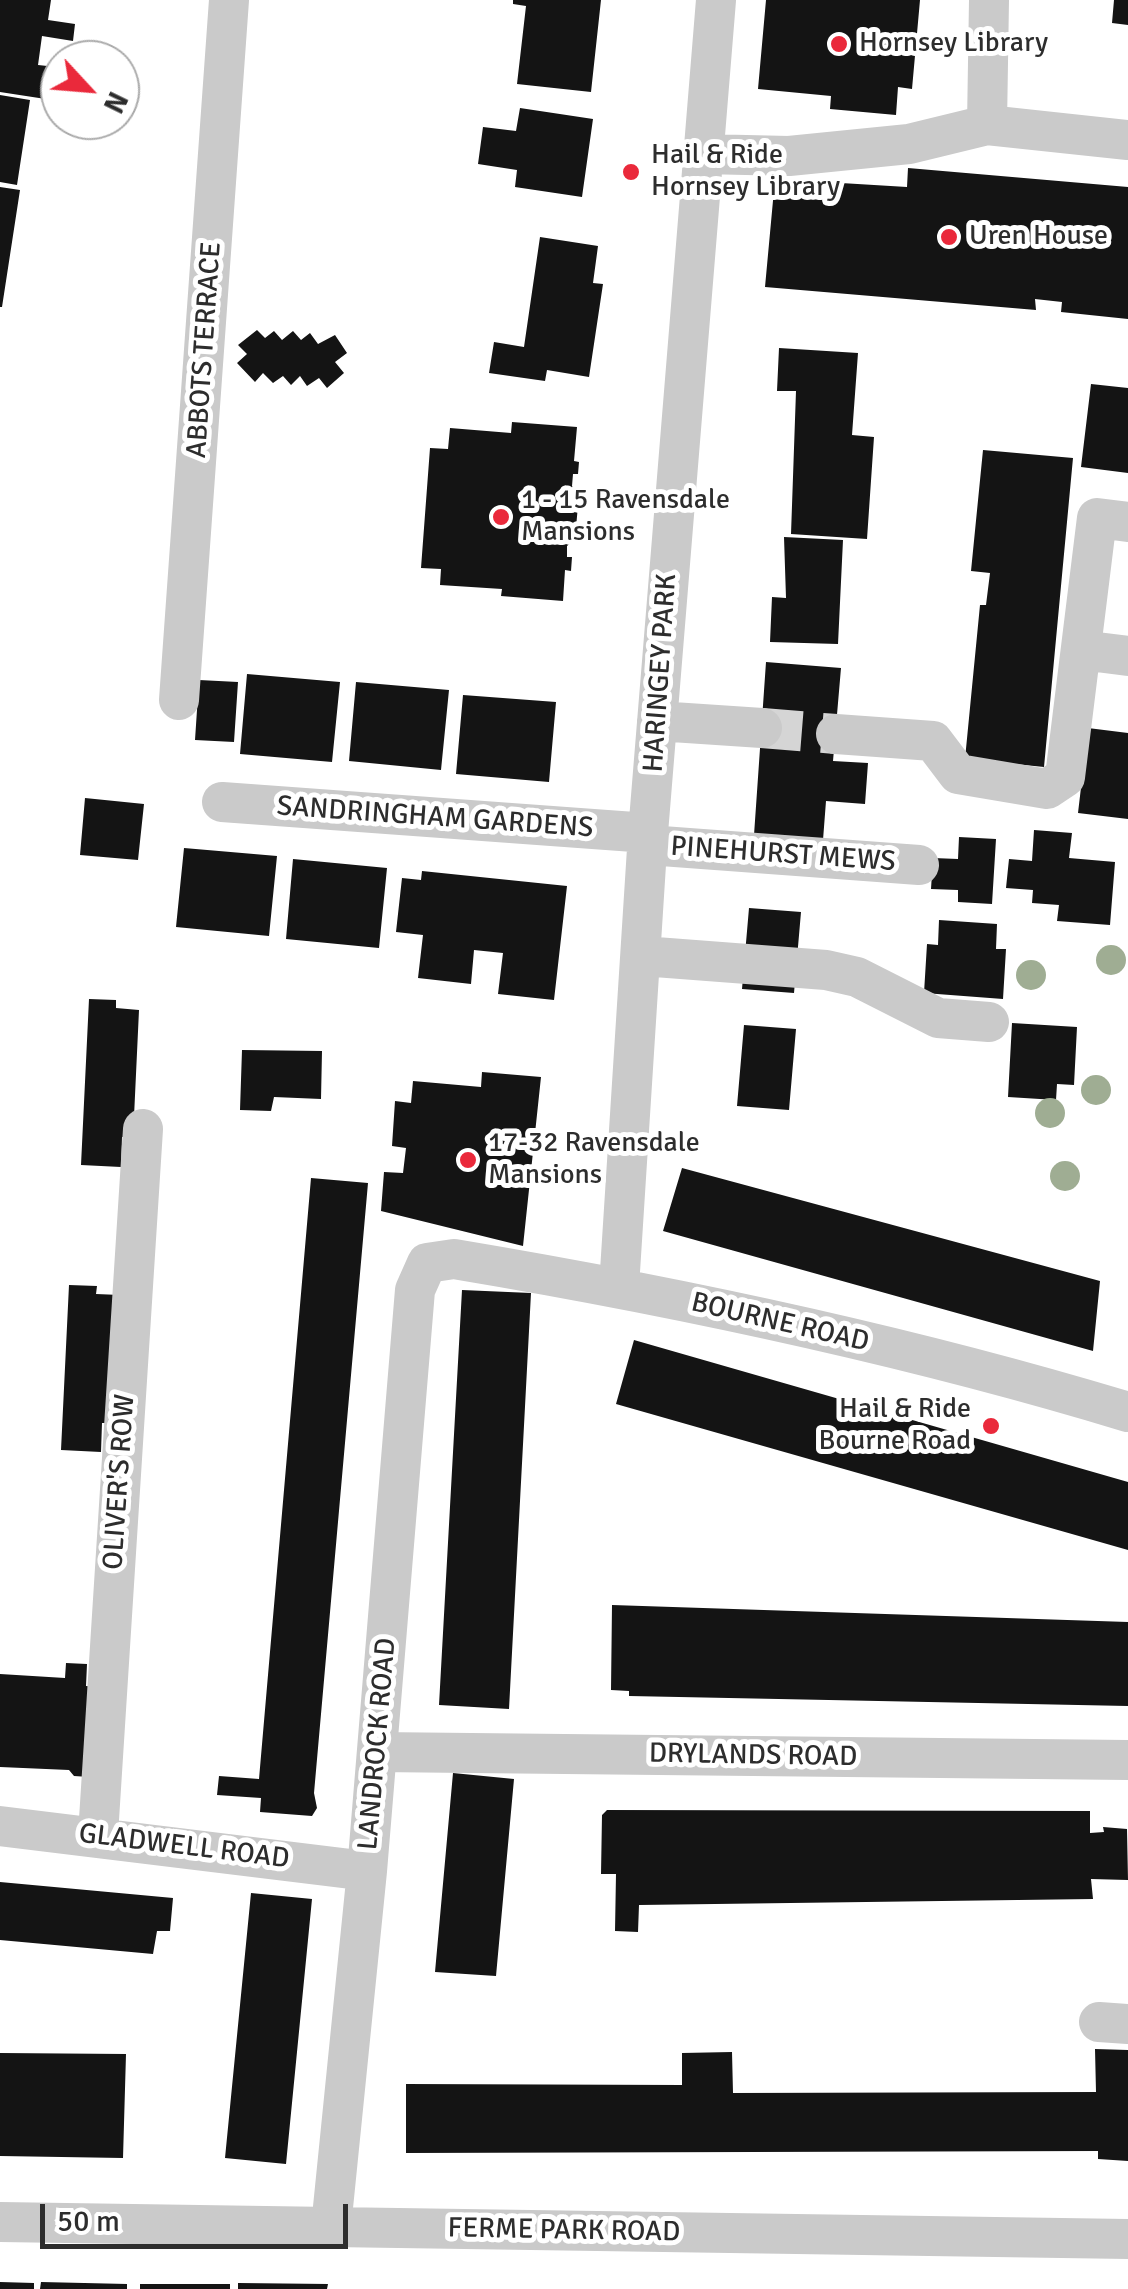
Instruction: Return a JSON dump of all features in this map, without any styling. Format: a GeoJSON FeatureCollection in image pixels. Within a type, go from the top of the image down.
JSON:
{"type":"FeatureCollection","features":[{"type":"Feature","properties":{"kind":"street","name":"ABBOTS TERRACE"},"geometry":{"type":"LineString","coordinates":[[179,700],[229,0]]}},
{"type":"Feature","properties":{"kind":"street","name":"HARINGEY PARK"},"geometry":{"type":"LineString","coordinates":[[620,1287],[648,839],[716,0]]}},
{"type":"Feature","properties":{"kind":"street"},"geometry":{"type":"LineString","coordinates":[[987,125],[989,0]]}},
{"type":"Feature","properties":{"kind":"street"},"geometry":{"type":"LineString","coordinates":[[703,154],[790,156],[909,144],[987,125],[1128,140]]}},
{"type":"Feature","properties":{"kind":"street"},"geometry":{"type":"LineString","coordinates":[[836,734],[933,741],[958,774],[1047,790],[1065,778],[1098,518],[1128,522]]}},
{"type":"Feature","properties":{"kind":"street"},"geometry":{"type":"LineString","coordinates":[[1082,650],[1128,656]]}},
{"type":"Feature","properties":{"kind":"street"},"geometry":{"type":"LineString","coordinates":[[657,722],[762,728]]}},
{"type":"Feature","properties":{"kind":"street","name":"SANDRINGHAM GARDENS"},"geometry":{"type":"LineString","coordinates":[[222,802],[648,839]]}},
{"type":"Feature","properties":{"kind":"street","name":"PINEHURST MEWS"},"geometry":{"type":"LineString","coordinates":[[648,839],[919,866]]}},
{"type":"Feature","properties":{"kind":"street"},"geometry":{"type":"LineString","coordinates":[[642,956],[826,970],[857,977],[938,1018],[989,1022]]}},
{"type":"Feature","properties":{"kind":"street","name":"OLIVER'S ROW"},"geometry":{"type":"LineString","coordinates":[[98,1836],[143,1129]]}},
{"type":"Feature","properties":{"kind":"street","name":"BOURNE ROAD"},"geometry":{"type":"LineString","coordinates":[[427,1263],[454,1260],[620,1287],[988,1369],[1128,1412]]}},
{"type":"Feature","properties":{"kind":"street","name":"LANDROCK ROAD"},"geometry":{"type":"LineString","coordinates":[[331,2227],[368,1871],[415,1290],[427,1263]]}},
{"type":"Feature","properties":{"kind":"street","name":"DRYLANDS ROAD"},"geometry":{"type":"LineString","coordinates":[[378,1752],[1128,1760]]}},
{"type":"Feature","properties":{"kind":"street","name":"GLADWELL ROAD"},"geometry":{"type":"LineString","coordinates":[[0,1826],[368,1871]]}},
{"type":"Feature","properties":{"kind":"street","name":"FERME PARK ROAD"},"geometry":{"type":"LineString","coordinates":[[0,2222],[1128,2239]]}},
{"type":"Feature","properties":{"kind":"building"},"geometry":{"type":"Polygon","coordinates":[[[0,0],[51,0],[48,20],[75,24],[73,40],[42,36],[38,65],[40,98],[0,92],[0,0]]]}},
{"type":"Feature","properties":{"kind":"building"},"geometry":{"type":"Polygon","coordinates":[[[513,0],[601,0],[591,92],[517,84],[526,6],[513,4],[513,0]]]}},
{"type":"Feature","properties":{"kind":"building","name":"Hornsey Library"},"geometry":{"type":"Polygon","coordinates":[[[766,0],[920,0],[912,89],[898,87],[896,115],[830,109],[831,96],[758,89],[766,0]]]}},
{"type":"Feature","properties":{"kind":"building"},"geometry":{"type":"Polygon","coordinates":[[[1114,0],[1128,0],[1128,25],[1112,23],[1114,0]]]}},
{"type":"Feature","properties":{"kind":"building"},"geometry":{"type":"Polygon","coordinates":[[[0,95],[30,100],[17,185],[0,182],[0,95]]]}},
{"type":"Feature","properties":{"kind":"building"},"geometry":{"type":"Polygon","coordinates":[[[520,108],[593,119],[582,197],[515,187],[517,170],[478,164],[483,127],[516,131],[520,108]]]}},
{"type":"Feature","properties":{"kind":"building","name":"Uren House"},"geometry":{"type":"Polygon","coordinates":[[[908,168],[1128,187],[1128,319],[1061,312],[1062,302],[1035,299],[1036,310],[765,287],[775,179],[907,187],[908,168]]]}},
{"type":"Feature","properties":{"kind":"building"},"geometry":{"type":"Polygon","coordinates":[[[0,187],[20,190],[2,307],[0,307],[0,187]]]}},
{"type":"Feature","properties":{"kind":"building"},"geometry":{"type":"Polygon","coordinates":[[[540,237],[598,246],[593,283],[603,284],[589,377],[547,370],[545,381],[489,373],[494,342],[524,347],[540,237]]]}},
{"type":"Feature","properties":{"kind":"building"},"geometry":{"type":"Polygon","coordinates":[[[257,330],[265,338],[274,331],[282,340],[293,331],[301,340],[310,333],[318,344],[335,335],[347,353],[335,362],[344,373],[327,388],[319,378],[307,386],[300,376],[291,385],[283,376],[273,383],[263,373],[255,382],[237,363],[247,354],[238,345],[257,330]]]}},
{"type":"Feature","properties":{"kind":"building"},"geometry":{"type":"Polygon","coordinates":[[[779,348],[858,353],[852,435],[874,437],[867,539],[791,534],[796,391],[777,391],[779,348]]]}},
{"type":"Feature","properties":{"kind":"building"},"geometry":{"type":"Polygon","coordinates":[[[1091,384],[1128,388],[1128,473],[1081,467],[1091,384]]]}},
{"type":"Feature","properties":{"kind":"building","name":"1 - 15 Ravensdale Mansions"},"geometry":{"type":"Polygon","coordinates":[[[512,422],[577,427],[574,461],[579,462],[578,474],[573,474],[572,486],[579,494],[575,539],[567,546],[567,557],[572,557],[571,571],[565,570],[563,601],[501,596],[502,589],[440,585],[441,569],[421,568],[430,448],[448,449],[450,428],[511,433],[512,422]]]}},
{"type":"Feature","properties":{"kind":"building"},"geometry":{"type":"Polygon","coordinates":[[[983,450],[1073,458],[1044,767],[965,759],[980,605],[986,605],[990,573],[971,571],[983,450]]]}},
{"type":"Feature","properties":{"kind":"building"},"geometry":{"type":"Polygon","coordinates":[[[784,537],[843,540],[838,644],[770,642],[772,597],[786,598],[784,537]]]}},
{"type":"Feature","properties":{"kind":"building"},"geometry":{"type":"Polygon","coordinates":[[[766,662],[841,668],[833,761],[868,763],[865,804],[826,801],[823,840],[754,835],[766,662]]]}},
{"type":"Feature","properties":{"kind":"building"},"geometry":{"type":"Polygon","coordinates":[[[247,674],[340,682],[332,762],[240,754],[247,674]]]}},
{"type":"Feature","properties":{"kind":"building"},"geometry":{"type":"Polygon","coordinates":[[[199,680],[238,682],[234,742],[195,740],[199,680]]]}},
{"type":"Feature","properties":{"kind":"building"},"geometry":{"type":"Polygon","coordinates":[[[356,682],[449,690],[441,770],[349,761],[356,682]]]}},
{"type":"Feature","properties":{"kind":"building"},"geometry":{"type":"Polygon","coordinates":[[[463,695],[556,702],[549,782],[456,774],[463,695]]]}},
{"type":"Feature","properties":{"kind":"building"},"geometry":{"type":"Polygon","coordinates":[[[1088,728],[1128,733],[1128,819],[1078,813],[1088,728]]]}},
{"type":"Feature","properties":{"kind":"building"},"geometry":{"type":"Polygon","coordinates":[[[85,798],[144,804],[138,860],[80,855],[85,798]]]}},
{"type":"Feature","properties":{"kind":"building"},"geometry":{"type":"Polygon","coordinates":[[[1034,830],[1072,833],[1069,858],[1115,862],[1110,925],[1057,921],[1059,905],[1032,903],[1033,890],[1006,888],[1009,859],[1032,861],[1034,830]]]}},
{"type":"Feature","properties":{"kind":"building"},"geometry":{"type":"Polygon","coordinates":[[[959,837],[996,839],[992,904],[958,902],[958,890],[931,889],[933,858],[958,859],[959,837]]]}},
{"type":"Feature","properties":{"kind":"building"},"geometry":{"type":"Polygon","coordinates":[[[184,848],[277,856],[269,936],[176,927],[184,848]]]}},
{"type":"Feature","properties":{"kind":"building"},"geometry":{"type":"Polygon","coordinates":[[[293,859],[387,868],[379,948],[286,939],[293,859]]]}},
{"type":"Feature","properties":{"kind":"building"},"geometry":{"type":"Polygon","coordinates":[[[422,871],[567,886],[554,1000],[498,994],[503,953],[474,950],[471,984],[418,978],[423,935],[396,932],[402,878],[421,880],[422,871]]]}},
{"type":"Feature","properties":{"kind":"building"},"geometry":{"type":"Polygon","coordinates":[[[749,908],[801,912],[794,993],[742,989],[749,908]]]}},
{"type":"Feature","properties":{"kind":"building"},"geometry":{"type":"Polygon","coordinates":[[[939,920],[997,924],[996,949],[1006,949],[1003,999],[924,993],[927,944],[938,945],[939,920]]]}},
{"type":"Feature","properties":{"kind":"building"},"geometry":{"type":"Polygon","coordinates":[[[89,999],[116,1000],[116,1008],[139,1010],[133,1138],[122,1137],[121,1167],[81,1165],[89,999]]]}},
{"type":"Feature","properties":{"kind":"building"},"geometry":{"type":"Polygon","coordinates":[[[1012,1023],[1077,1027],[1074,1085],[1057,1084],[1056,1100],[1008,1097],[1012,1023]]]}},
{"type":"Feature","properties":{"kind":"building"},"geometry":{"type":"Polygon","coordinates":[[[744,1025],[796,1029],[789,1110],[737,1106],[744,1025]]]}},
{"type":"Feature","properties":{"kind":"building"},"geometry":{"type":"Polygon","coordinates":[[[242,1050],[322,1051],[321,1099],[274,1097],[271,1111],[240,1110],[242,1050]]]}},
{"type":"Feature","properties":{"kind":"building","name":"17-32 Ravensdale Mansions"},"geometry":{"type":"Polygon","coordinates":[[[482,1072],[541,1077],[523,1246],[381,1211],[384,1172],[403,1173],[406,1148],[392,1146],[395,1101],[411,1103],[413,1081],[481,1087],[482,1072]]]}},
{"type":"Feature","properties":{"kind":"building"},"geometry":{"type":"Polygon","coordinates":[[[682,1168],[1100,1281],[1093,1351],[663,1231],[682,1168]]]}},
{"type":"Feature","properties":{"kind":"building"},"geometry":{"type":"Polygon","coordinates":[[[311,1178],[368,1183],[314,1793],[317,1808],[312,1816],[260,1812],[261,1798],[217,1795],[219,1776],[259,1779],[311,1178]]]}},
{"type":"Feature","properties":{"kind":"building"},"geometry":{"type":"Polygon","coordinates":[[[69,1285],[97,1286],[96,1294],[120,1295],[113,1423],[102,1423],[101,1452],[61,1450],[69,1285]]]}},
{"type":"Feature","properties":{"kind":"building"},"geometry":{"type":"Polygon","coordinates":[[[462,1290],[531,1293],[509,1709],[439,1705],[462,1290]]]}},
{"type":"Feature","properties":{"kind":"building"},"geometry":{"type":"Polygon","coordinates":[[[634,1340],[1128,1482],[1128,1550],[616,1404],[634,1340]]]}},
{"type":"Feature","properties":{"kind":"building"},"geometry":{"type":"Polygon","coordinates":[[[612,1605],[1128,1622],[1128,1706],[629,1696],[629,1691],[611,1690],[612,1605]]]}},
{"type":"Feature","properties":{"kind":"building"},"geometry":{"type":"Polygon","coordinates":[[[66,1663],[87,1664],[86,1686],[98,1687],[89,1777],[74,1776],[69,1770],[0,1767],[0,1674],[65,1678],[66,1663]]]}},
{"type":"Feature","properties":{"kind":"building"},"geometry":{"type":"Polygon","coordinates":[[[453,1773],[514,1779],[496,1976],[435,1972],[453,1773]]]}},
{"type":"Feature","properties":{"kind":"building"},"geometry":{"type":"Polygon","coordinates":[[[607,1810],[1090,1811],[1090,1833],[1104,1832],[1103,1827],[1127,1829],[1128,1880],[1091,1879],[1093,1899],[639,1905],[638,1932],[615,1931],[616,1874],[601,1874],[602,1815],[607,1810]]]}},
{"type":"Feature","properties":{"kind":"building"},"geometry":{"type":"Polygon","coordinates":[[[0,1882],[173,1898],[170,1931],[157,1931],[153,1954],[0,1940],[0,1882]]]}},
{"type":"Feature","properties":{"kind":"building"},"geometry":{"type":"Polygon","coordinates":[[[251,1893],[312,1899],[286,2164],[225,2158],[251,1893]]]}},
{"type":"Feature","properties":{"kind":"building"},"geometry":{"type":"Polygon","coordinates":[[[1095,2049],[1128,2050],[1128,2161],[1098,2159],[1098,2151],[406,2153],[406,2084],[682,2085],[682,2053],[732,2052],[733,2093],[1096,2092],[1095,2049]]]}},
{"type":"Feature","properties":{"kind":"building"},"geometry":{"type":"Polygon","coordinates":[[[0,2053],[126,2054],[123,2158],[0,2156],[0,2053]]]}},
{"type":"Feature","properties":{"kind":"building"},"geometry":{"type":"Polygon","coordinates":[[[0,2282],[34,2283],[34,2289],[0,2289],[0,2282]]]}},
{"type":"Feature","properties":{"kind":"building"},"geometry":{"type":"Polygon","coordinates":[[[41,2282],[127,2284],[127,2289],[40,2289],[41,2282]]]}},
{"type":"Feature","properties":{"kind":"building"},"geometry":{"type":"Polygon","coordinates":[[[238,2283],[328,2284],[327,2289],[238,2289],[238,2283]]]}},
{"type":"Feature","properties":{"kind":"building"},"geometry":{"type":"Polygon","coordinates":[[[140,2284],[230,2284],[230,2289],[140,2289],[140,2284]]]}},
{"type":"Feature","properties":{"kind":"tunnel"},"geometry":{"type":"LineString","coordinates":[[762,728],[836,734]]}},
{"type":"Feature","properties":{"kind":"place","name":"Hornsey Library"},"geometry":{"type":"Point","coordinates":[839,44]}},
{"type":"Feature","properties":{"kind":"place","name":"Hail & Ride Hornsey Library"},"geometry":{"type":"Point","coordinates":[631,172]}},
{"type":"Feature","properties":{"kind":"place","name":"Uren House"},"geometry":{"type":"Point","coordinates":[949,237]}},
{"type":"Feature","properties":{"kind":"place","name":"1 - 15 Ravensdale Mansions"},"geometry":{"type":"Point","coordinates":[501,517]}},
{"type":"Feature","properties":{"kind":"place","name":"17-32 Ravensdale Mansions"},"geometry":{"type":"Point","coordinates":[468,1160]}},
{"type":"Feature","properties":{"kind":"place","name":"Hail & Ride Bourne Road"},"geometry":{"type":"Point","coordinates":[991,1426]}}]}
